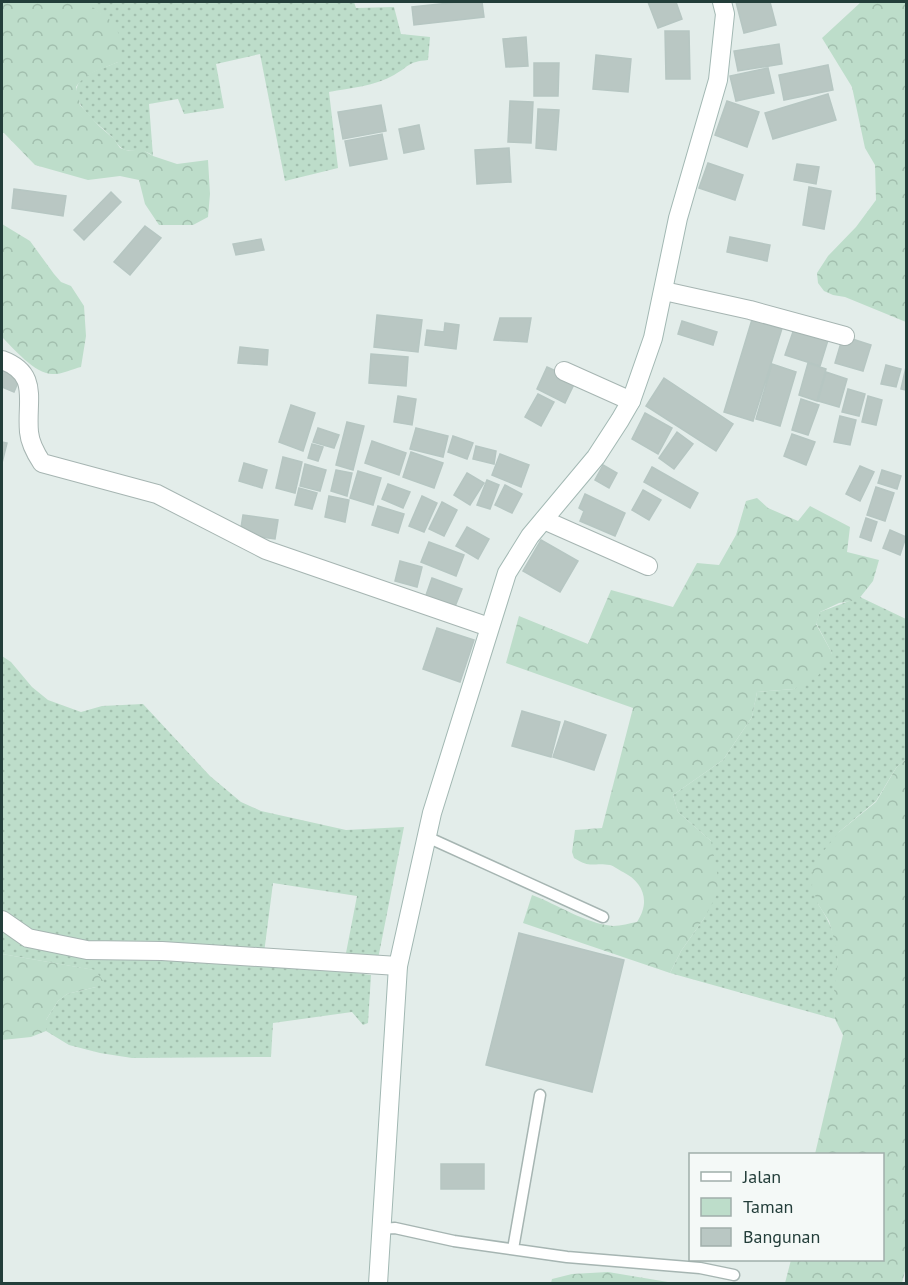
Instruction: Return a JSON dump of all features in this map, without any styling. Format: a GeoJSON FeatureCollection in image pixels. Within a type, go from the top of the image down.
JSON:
{"type":"FeatureCollection","features":[{"type":"Feature","properties":{"kind":"street"},"geometry":{"type":"LineString","coordinates":[[378,1284],[398,966],[432,813],[459,733],[507,573],[530,536],[596,457],[631,401],[653,338],[678,218],[718,80],[725,14],[722,2]]}},
{"type":"Feature","properties":{"kind":"street"},"geometry":{"type":"LineString","coordinates":[[664,291],[750,310],[845,336]]}},
{"type":"Feature","properties":{"kind":"street"},"geometry":{"type":"LineString","coordinates":[[2,360],[16,365],[25,376],[29,390],[29,435],[34,451],[42,463],[157,494],[266,550],[489,627]]}},
{"type":"Feature","properties":{"kind":"street"},"geometry":{"type":"LineString","coordinates":[[564,371],[631,401]]}},
{"type":"Feature","properties":{"kind":"street"},"geometry":{"type":"LineString","coordinates":[[544,520],[648,566]]}},
{"type":"Feature","properties":{"kind":"street"},"geometry":{"type":"LineString","coordinates":[[2,920],[28,938],[87,950],[162,951],[398,966]]}},
{"type":"Feature","properties":{"kind":"lane"},"geometry":{"type":"LineString","coordinates":[[427,837],[603,918]]}},
{"type":"Feature","properties":{"kind":"lane"},"geometry":{"type":"LineString","coordinates":[[513,1249],[540,1095]]}},
{"type":"Feature","properties":{"kind":"lane"},"geometry":{"type":"LineString","coordinates":[[381,1229],[395,1228],[454,1241],[567,1257],[700,1268],[734,1275]]}},
{"type":"Feature","properties":{"kind":"green space"},"geometry":{"type":"Polygon","coordinates":[[[2,2],[91,2],[89,5],[113,23],[120,42],[118,62],[95,72],[80,82],[76,87],[80,105],[120,148],[129,151],[141,149],[153,156],[177,164],[208,160],[210,194],[208,217],[193,225],[159,225],[145,204],[139,180],[120,176],[88,180],[35,165],[2,133],[2,2]]]}},
{"type":"Feature","properties":{"kind":"green space"},"geometry":{"type":"Polygon","coordinates":[[[91,2],[354,2],[356,8],[394,7],[401,34],[430,37],[428,60],[412,63],[379,82],[329,92],[338,168],[285,181],[260,54],[216,64],[224,108],[184,114],[178,99],[149,104],[153,156],[144,151],[123,149],[91,118],[77,95],[77,87],[84,77],[118,62],[105,17],[88,5],[91,2]]]}},
{"type":"Feature","properties":{"kind":"green space"},"geometry":{"type":"Polygon","coordinates":[[[861,2],[906,2],[906,322],[845,297],[833,295],[824,291],[818,283],[817,273],[828,256],[856,227],[876,200],[875,165],[865,148],[852,87],[822,38],[861,2]]]}},
{"type":"Feature","properties":{"kind":"green space"},"geometry":{"type":"Polygon","coordinates":[[[2,224],[30,241],[61,282],[71,286],[84,306],[86,336],[81,367],[59,374],[45,373],[25,360],[2,337],[2,224]]]}},
{"type":"Feature","properties":{"kind":"green space"},"geometry":{"type":"Polygon","coordinates":[[[757,498],[768,508],[798,521],[810,506],[850,527],[847,552],[879,560],[873,581],[858,600],[839,603],[820,612],[816,624],[832,653],[818,676],[794,689],[757,692],[752,717],[723,760],[673,795],[678,812],[711,841],[720,888],[705,917],[681,951],[670,973],[523,923],[532,895],[582,918],[613,926],[637,922],[644,907],[644,900],[640,887],[630,876],[610,865],[584,863],[574,858],[572,852],[575,830],[602,828],[633,708],[506,663],[519,616],[588,644],[611,590],[673,607],[697,563],[719,565],[736,535],[746,501],[757,498]]]}},
{"type":"Feature","properties":{"kind":"green space"},"geometry":{"type":"Polygon","coordinates":[[[860,597],[906,619],[906,759],[896,768],[876,801],[839,832],[818,904],[830,924],[837,946],[835,1019],[670,973],[681,951],[705,917],[711,841],[678,812],[673,795],[723,760],[752,717],[757,692],[794,689],[832,653],[816,623],[820,612],[860,597]]]}},
{"type":"Feature","properties":{"kind":"green space"},"geometry":{"type":"Polygon","coordinates":[[[2,656],[11,662],[32,687],[48,700],[81,712],[102,706],[143,704],[210,776],[241,802],[261,811],[346,830],[404,827],[378,959],[346,953],[357,896],[273,883],[263,961],[371,975],[368,1023],[363,1025],[352,1012],[273,1023],[271,1057],[132,1058],[69,1045],[46,1031],[46,1020],[58,1001],[67,994],[96,987],[94,970],[2,954],[2,656]]]}},
{"type":"Feature","properties":{"kind":"green space"},"geometry":{"type":"Polygon","coordinates":[[[906,759],[906,1267],[902,1283],[785,1283],[791,1261],[884,1261],[884,1153],[815,1153],[843,1035],[835,1019],[833,1000],[838,961],[834,939],[829,921],[818,904],[812,886],[813,864],[839,832],[876,802],[896,768],[906,759]]]}},
{"type":"Feature","properties":{"kind":"green space"},"geometry":{"type":"Polygon","coordinates":[[[2,954],[95,970],[104,982],[96,987],[67,994],[58,1001],[46,1020],[46,1031],[31,1037],[2,1040],[2,954]]]}},
{"type":"Feature","properties":{"kind":"green space"},"geometry":{"type":"Polygon","coordinates":[[[608,1272],[668,1283],[551,1283],[552,1279],[572,1274],[608,1272]]]}},
{"type":"Feature","properties":{"kind":"building"},"geometry":{"type":"Polygon","coordinates":[[[482,2],[484,17],[414,25],[412,7],[482,2]]]}},
{"type":"Feature","properties":{"kind":"building"},"geometry":{"type":"Polygon","coordinates":[[[648,2],[676,2],[682,19],[658,28],[648,2]]]}},
{"type":"Feature","properties":{"kind":"building"},"geometry":{"type":"Polygon","coordinates":[[[736,2],[770,2],[776,25],[744,33],[736,2]]]}},
{"type":"Feature","properties":{"kind":"building"},"geometry":{"type":"Polygon","coordinates":[[[665,31],[689,31],[690,79],[666,79],[665,31]]]}},
{"type":"Feature","properties":{"kind":"building"},"geometry":{"type":"Polygon","coordinates":[[[526,37],[528,66],[506,67],[503,39],[526,37]]]}},
{"type":"Feature","properties":{"kind":"building"},"geometry":{"type":"Polygon","coordinates":[[[779,44],[782,64],[738,71],[734,51],[779,44]]]}},
{"type":"Feature","properties":{"kind":"building"},"geometry":{"type":"Polygon","coordinates":[[[596,55],[631,59],[628,92],[593,89],[596,55]]]}},
{"type":"Feature","properties":{"kind":"building"},"geometry":{"type":"Polygon","coordinates":[[[534,63],[559,63],[558,96],[534,96],[534,63]]]}},
{"type":"Feature","properties":{"kind":"building"},"geometry":{"type":"Polygon","coordinates":[[[828,65],[833,90],[784,100],[779,75],[828,65]]]}},
{"type":"Feature","properties":{"kind":"building"},"geometry":{"type":"Polygon","coordinates":[[[768,68],[774,93],[736,101],[730,76],[768,68]]]}},
{"type":"Feature","properties":{"kind":"building"},"geometry":{"type":"Polygon","coordinates":[[[828,94],[836,120],[773,139],[765,113],[828,94]]]}},
{"type":"Feature","properties":{"kind":"building"},"geometry":{"type":"Polygon","coordinates":[[[510,101],[533,102],[531,143],[508,142],[510,101]]]}},
{"type":"Feature","properties":{"kind":"building"},"geometry":{"type":"Polygon","coordinates":[[[727,101],[759,112],[747,147],[715,135],[727,101]]]}},
{"type":"Feature","properties":{"kind":"building"},"geometry":{"type":"Polygon","coordinates":[[[381,105],[386,131],[343,139],[338,112],[381,105]]]}},
{"type":"Feature","properties":{"kind":"building"},"geometry":{"type":"Polygon","coordinates":[[[538,109],[559,110],[556,150],[536,148],[538,109]]]}},
{"type":"Feature","properties":{"kind":"building"},"geometry":{"type":"Polygon","coordinates":[[[419,125],[424,149],[404,153],[399,129],[419,125]]]}},
{"type":"Feature","properties":{"kind":"building"},"geometry":{"type":"Polygon","coordinates":[[[382,134],[387,159],[350,166],[345,141],[382,134]]]}},
{"type":"Feature","properties":{"kind":"building"},"geometry":{"type":"Polygon","coordinates":[[[509,148],[511,182],[477,184],[475,150],[509,148]]]}},
{"type":"Feature","properties":{"kind":"building"},"geometry":{"type":"Polygon","coordinates":[[[708,163],[743,175],[735,200],[699,188],[708,163]]]}},
{"type":"Feature","properties":{"kind":"building"},"geometry":{"type":"Polygon","coordinates":[[[797,164],[819,167],[816,184],[794,180],[797,164]]]}},
{"type":"Feature","properties":{"kind":"building"},"geometry":{"type":"Polygon","coordinates":[[[809,187],[831,191],[824,229],[803,225],[809,187]]]}},
{"type":"Feature","properties":{"kind":"building"},"geometry":{"type":"Polygon","coordinates":[[[14,189],[66,196],[63,216],[12,208],[14,189]]]}},
{"type":"Feature","properties":{"kind":"building"},"geometry":{"type":"Polygon","coordinates":[[[111,192],[121,202],[84,240],[74,230],[111,192]]]}},
{"type":"Feature","properties":{"kind":"building"},"geometry":{"type":"Polygon","coordinates":[[[145,226],[161,238],[130,275],[114,262],[145,226]]]}},
{"type":"Feature","properties":{"kind":"building"},"geometry":{"type":"Polygon","coordinates":[[[730,237],[770,245],[767,261],[727,252],[730,237]]]}},
{"type":"Feature","properties":{"kind":"building"},"geometry":{"type":"Polygon","coordinates":[[[261,239],[264,250],[236,255],[233,244],[261,239]]]}},
{"type":"Feature","properties":{"kind":"building"},"geometry":{"type":"Polygon","coordinates":[[[754,313],[784,322],[753,421],[724,412],[754,313]]]}},
{"type":"Feature","properties":{"kind":"building"},"geometry":{"type":"Polygon","coordinates":[[[377,315],[422,320],[418,352],[374,347],[377,315]]]}},
{"type":"Feature","properties":{"kind":"building"},"geometry":{"type":"Polygon","coordinates":[[[500,318],[531,318],[527,342],[494,340],[500,318]]]}},
{"type":"Feature","properties":{"kind":"building"},"geometry":{"type":"Polygon","coordinates":[[[682,321],[717,332],[713,345],[678,334],[682,321]]]}},
{"type":"Feature","properties":{"kind":"building"},"geometry":{"type":"Polygon","coordinates":[[[445,323],[459,325],[456,349],[425,345],[427,330],[444,332],[445,323]]]}},
{"type":"Feature","properties":{"kind":"building"},"geometry":{"type":"Polygon","coordinates":[[[794,329],[828,340],[820,366],[785,355],[794,329]]]}},
{"type":"Feature","properties":{"kind":"building"},"geometry":{"type":"Polygon","coordinates":[[[843,336],[871,345],[863,371],[835,363],[843,336]]]}},
{"type":"Feature","properties":{"kind":"building"},"geometry":{"type":"Polygon","coordinates":[[[240,347],[268,350],[267,365],[238,363],[240,347]]]}},
{"type":"Feature","properties":{"kind":"building"},"geometry":{"type":"Polygon","coordinates":[[[371,354],[408,357],[406,386],[369,383],[371,354]]]}},
{"type":"Feature","properties":{"kind":"building"},"geometry":{"type":"Polygon","coordinates":[[[808,363],[826,369],[817,401],[799,395],[808,363]]]}},
{"type":"Feature","properties":{"kind":"building"},"geometry":{"type":"Polygon","coordinates":[[[772,364],[796,372],[780,426],[756,419],[772,364]]]}},
{"type":"Feature","properties":{"kind":"building"},"geometry":{"type":"Polygon","coordinates":[[[2,365],[22,373],[14,392],[2,387],[2,365]]]}},
{"type":"Feature","properties":{"kind":"building"},"geometry":{"type":"Polygon","coordinates":[[[886,365],[901,369],[896,387],[881,384],[886,365]]]}},
{"type":"Feature","properties":{"kind":"building"},"geometry":{"type":"Polygon","coordinates":[[[547,367],[576,380],[565,403],[537,389],[547,367]]]}},
{"type":"Feature","properties":{"kind":"building"},"geometry":{"type":"Polygon","coordinates":[[[906,367],[906,390],[901,389],[906,367]]]}},
{"type":"Feature","properties":{"kind":"building"},"geometry":{"type":"Polygon","coordinates":[[[826,372],[847,379],[839,407],[818,401],[826,372]]]}},
{"type":"Feature","properties":{"kind":"building"},"geometry":{"type":"Polygon","coordinates":[[[664,378],[733,424],[716,451],[646,406],[664,378]]]}},
{"type":"Feature","properties":{"kind":"building"},"geometry":{"type":"Polygon","coordinates":[[[848,389],[865,394],[859,416],[842,412],[848,389]]]}},
{"type":"Feature","properties":{"kind":"building"},"geometry":{"type":"Polygon","coordinates":[[[538,394],[554,402],[541,426],[525,417],[538,394]]]}},
{"type":"Feature","properties":{"kind":"building"},"geometry":{"type":"Polygon","coordinates":[[[398,396],[416,399],[412,425],[394,422],[398,396]]]}},
{"type":"Feature","properties":{"kind":"building"},"geometry":{"type":"Polygon","coordinates":[[[868,396],[882,400],[876,425],[862,422],[868,396]]]}},
{"type":"Feature","properties":{"kind":"building"},"geometry":{"type":"Polygon","coordinates":[[[801,399],[819,405],[808,435],[792,430],[801,399]]]}},
{"type":"Feature","properties":{"kind":"building"},"geometry":{"type":"Polygon","coordinates":[[[291,405],[315,413],[303,451],[279,442],[291,405]]]}},
{"type":"Feature","properties":{"kind":"building"},"geometry":{"type":"Polygon","coordinates":[[[645,413],[672,428],[658,454],[632,439],[645,413]]]}},
{"type":"Feature","properties":{"kind":"building"},"geometry":{"type":"Polygon","coordinates":[[[840,416],[856,420],[850,445],[834,442],[840,416]]]}},
{"type":"Feature","properties":{"kind":"building"},"geometry":{"type":"Polygon","coordinates":[[[347,422],[364,426],[353,470],[336,465],[347,422]]]}},
{"type":"Feature","properties":{"kind":"building"},"geometry":{"type":"Polygon","coordinates":[[[318,428],[339,435],[334,448],[313,442],[318,428]]]}},
{"type":"Feature","properties":{"kind":"building"},"geometry":{"type":"Polygon","coordinates":[[[416,428],[448,436],[443,457],[410,449],[416,428]]]}},
{"type":"Feature","properties":{"kind":"building"},"geometry":{"type":"Polygon","coordinates":[[[677,432],[693,444],[674,469],[659,458],[677,432]]]}},
{"type":"Feature","properties":{"kind":"building"},"geometry":{"type":"Polygon","coordinates":[[[792,434],[815,442],[806,465],[784,456],[792,434]]]}},
{"type":"Feature","properties":{"kind":"building"},"geometry":{"type":"Polygon","coordinates":[[[453,436],[473,443],[467,459],[448,452],[453,436]]]}},
{"type":"Feature","properties":{"kind":"building"},"geometry":{"type":"Polygon","coordinates":[[[372,441],[406,453],[399,475],[365,463],[372,441]]]}},
{"type":"Feature","properties":{"kind":"building"},"geometry":{"type":"Polygon","coordinates":[[[2,442],[7,443],[2,463],[2,442]]]}},
{"type":"Feature","properties":{"kind":"building"},"geometry":{"type":"Polygon","coordinates":[[[312,444],[323,447],[318,461],[308,458],[312,444]]]}},
{"type":"Feature","properties":{"kind":"building"},"geometry":{"type":"Polygon","coordinates":[[[476,446],[496,451],[494,464],[473,459],[476,446]]]}},
{"type":"Feature","properties":{"kind":"building"},"geometry":{"type":"Polygon","coordinates":[[[411,452],[443,463],[434,488],[403,477],[411,452]]]}},
{"type":"Feature","properties":{"kind":"building"},"geometry":{"type":"Polygon","coordinates":[[[500,454],[529,465],[521,487],[492,475],[500,454]]]}},
{"type":"Feature","properties":{"kind":"building"},"geometry":{"type":"Polygon","coordinates":[[[283,457],[302,462],[295,493],[276,488],[283,457]]]}},
{"type":"Feature","properties":{"kind":"building"},"geometry":{"type":"Polygon","coordinates":[[[244,463],[267,470],[262,488],[239,481],[244,463]]]}},
{"type":"Feature","properties":{"kind":"building"},"geometry":{"type":"Polygon","coordinates":[[[305,464],[326,470],[320,491],[300,486],[305,464]]]}},
{"type":"Feature","properties":{"kind":"building"},"geometry":{"type":"Polygon","coordinates":[[[603,465],[617,473],[609,488],[595,480],[603,465]]]}},
{"type":"Feature","properties":{"kind":"building"},"geometry":{"type":"Polygon","coordinates":[[[860,466],[874,472],[860,501],[846,494],[860,466]]]}},
{"type":"Feature","properties":{"kind":"building"},"geometry":{"type":"Polygon","coordinates":[[[652,467],[698,493],[690,508],[644,482],[652,467]]]}},
{"type":"Feature","properties":{"kind":"building"},"geometry":{"type":"Polygon","coordinates":[[[336,470],[352,473],[347,496],[331,491],[336,470]]]}},
{"type":"Feature","properties":{"kind":"building"},"geometry":{"type":"Polygon","coordinates":[[[882,470],[901,476],[897,489],[878,483],[882,470]]]}},
{"type":"Feature","properties":{"kind":"building"},"geometry":{"type":"Polygon","coordinates":[[[358,471],[381,478],[373,505],[350,498],[358,471]]]}},
{"type":"Feature","properties":{"kind":"building"},"geometry":{"type":"Polygon","coordinates":[[[467,473],[484,483],[470,505],[454,495],[467,473]]]}},
{"type":"Feature","properties":{"kind":"building"},"geometry":{"type":"Polygon","coordinates":[[[487,480],[499,485],[490,509],[477,505],[487,480]]]}},
{"type":"Feature","properties":{"kind":"building"},"geometry":{"type":"Polygon","coordinates":[[[388,484],[410,492],[403,508],[382,499],[388,484]]]}},
{"type":"Feature","properties":{"kind":"building"},"geometry":{"type":"Polygon","coordinates":[[[505,485],[522,494],[512,513],[495,505],[505,485]]]}},
{"type":"Feature","properties":{"kind":"building"},"geometry":{"type":"Polygon","coordinates":[[[876,487],[894,493],[885,521],[867,515],[876,487]]]}},
{"type":"Feature","properties":{"kind":"building"},"geometry":{"type":"Polygon","coordinates":[[[299,488],[317,493],[312,509],[295,505],[299,488]]]}},
{"type":"Feature","properties":{"kind":"building"},"geometry":{"type":"Polygon","coordinates":[[[643,490],[661,500],[649,520],[632,510],[643,490]]]}},
{"type":"Feature","properties":{"kind":"building"},"geometry":{"type":"Polygon","coordinates":[[[585,494],[625,513],[615,536],[580,521],[584,511],[579,508],[585,494]]]}},
{"type":"Feature","properties":{"kind":"building"},"geometry":{"type":"Polygon","coordinates":[[[329,496],[349,500],[345,522],[325,517],[329,496]]]}},
{"type":"Feature","properties":{"kind":"building"},"geometry":{"type":"Polygon","coordinates":[[[422,496],[437,503],[424,532],[409,526],[422,496]]]}},
{"type":"Feature","properties":{"kind":"building"},"geometry":{"type":"Polygon","coordinates":[[[442,502],[457,510],[444,536],[429,529],[442,502]]]}},
{"type":"Feature","properties":{"kind":"building"},"geometry":{"type":"Polygon","coordinates":[[[378,506],[404,514],[398,533],[372,525],[378,506]]]}},
{"type":"Feature","properties":{"kind":"building"},"geometry":{"type":"Polygon","coordinates":[[[243,515],[278,520],[275,539],[240,534],[243,515]]]}},
{"type":"Feature","properties":{"kind":"building"},"geometry":{"type":"Polygon","coordinates":[[[866,518],[877,522],[871,541],[860,537],[866,518]]]}},
{"type":"Feature","properties":{"kind":"building"},"geometry":{"type":"Polygon","coordinates":[[[467,527],[489,539],[478,559],[456,546],[467,527]]]}},
{"type":"Feature","properties":{"kind":"building"},"geometry":{"type":"Polygon","coordinates":[[[890,530],[906,537],[900,555],[883,548],[890,530]]]}},
{"type":"Feature","properties":{"kind":"building"},"geometry":{"type":"Polygon","coordinates":[[[541,540],[578,561],[560,592],[523,571],[541,540]]]}},
{"type":"Feature","properties":{"kind":"building"},"geometry":{"type":"Polygon","coordinates":[[[429,542],[464,555],[456,576],[421,562],[429,542]]]}},
{"type":"Feature","properties":{"kind":"building"},"geometry":{"type":"Polygon","coordinates":[[[400,561],[422,567],[417,587],[395,581],[400,561]]]}},
{"type":"Feature","properties":{"kind":"building"},"geometry":{"type":"Polygon","coordinates":[[[432,578],[462,589],[454,609],[425,598],[432,578]]]}},
{"type":"Feature","properties":{"kind":"building"},"geometry":{"type":"Polygon","coordinates":[[[437,628],[474,640],[460,682],[423,669],[437,628]]]}},
{"type":"Feature","properties":{"kind":"building"},"geometry":{"type":"Polygon","coordinates":[[[522,711],[560,722],[551,757],[512,746],[522,711]]]}},
{"type":"Feature","properties":{"kind":"building"},"geometry":{"type":"Polygon","coordinates":[[[565,721],[606,735],[594,770],[553,757],[565,721]]]}},
{"type":"Feature","properties":{"kind":"building"},"geometry":{"type":"Polygon","coordinates":[[[519,933],[624,960],[592,1092],[486,1065],[519,933]]]}},
{"type":"Feature","properties":{"kind":"building"},"geometry":{"type":"Polygon","coordinates":[[[441,1164],[484,1164],[484,1189],[441,1189],[441,1164]]]}}]}
